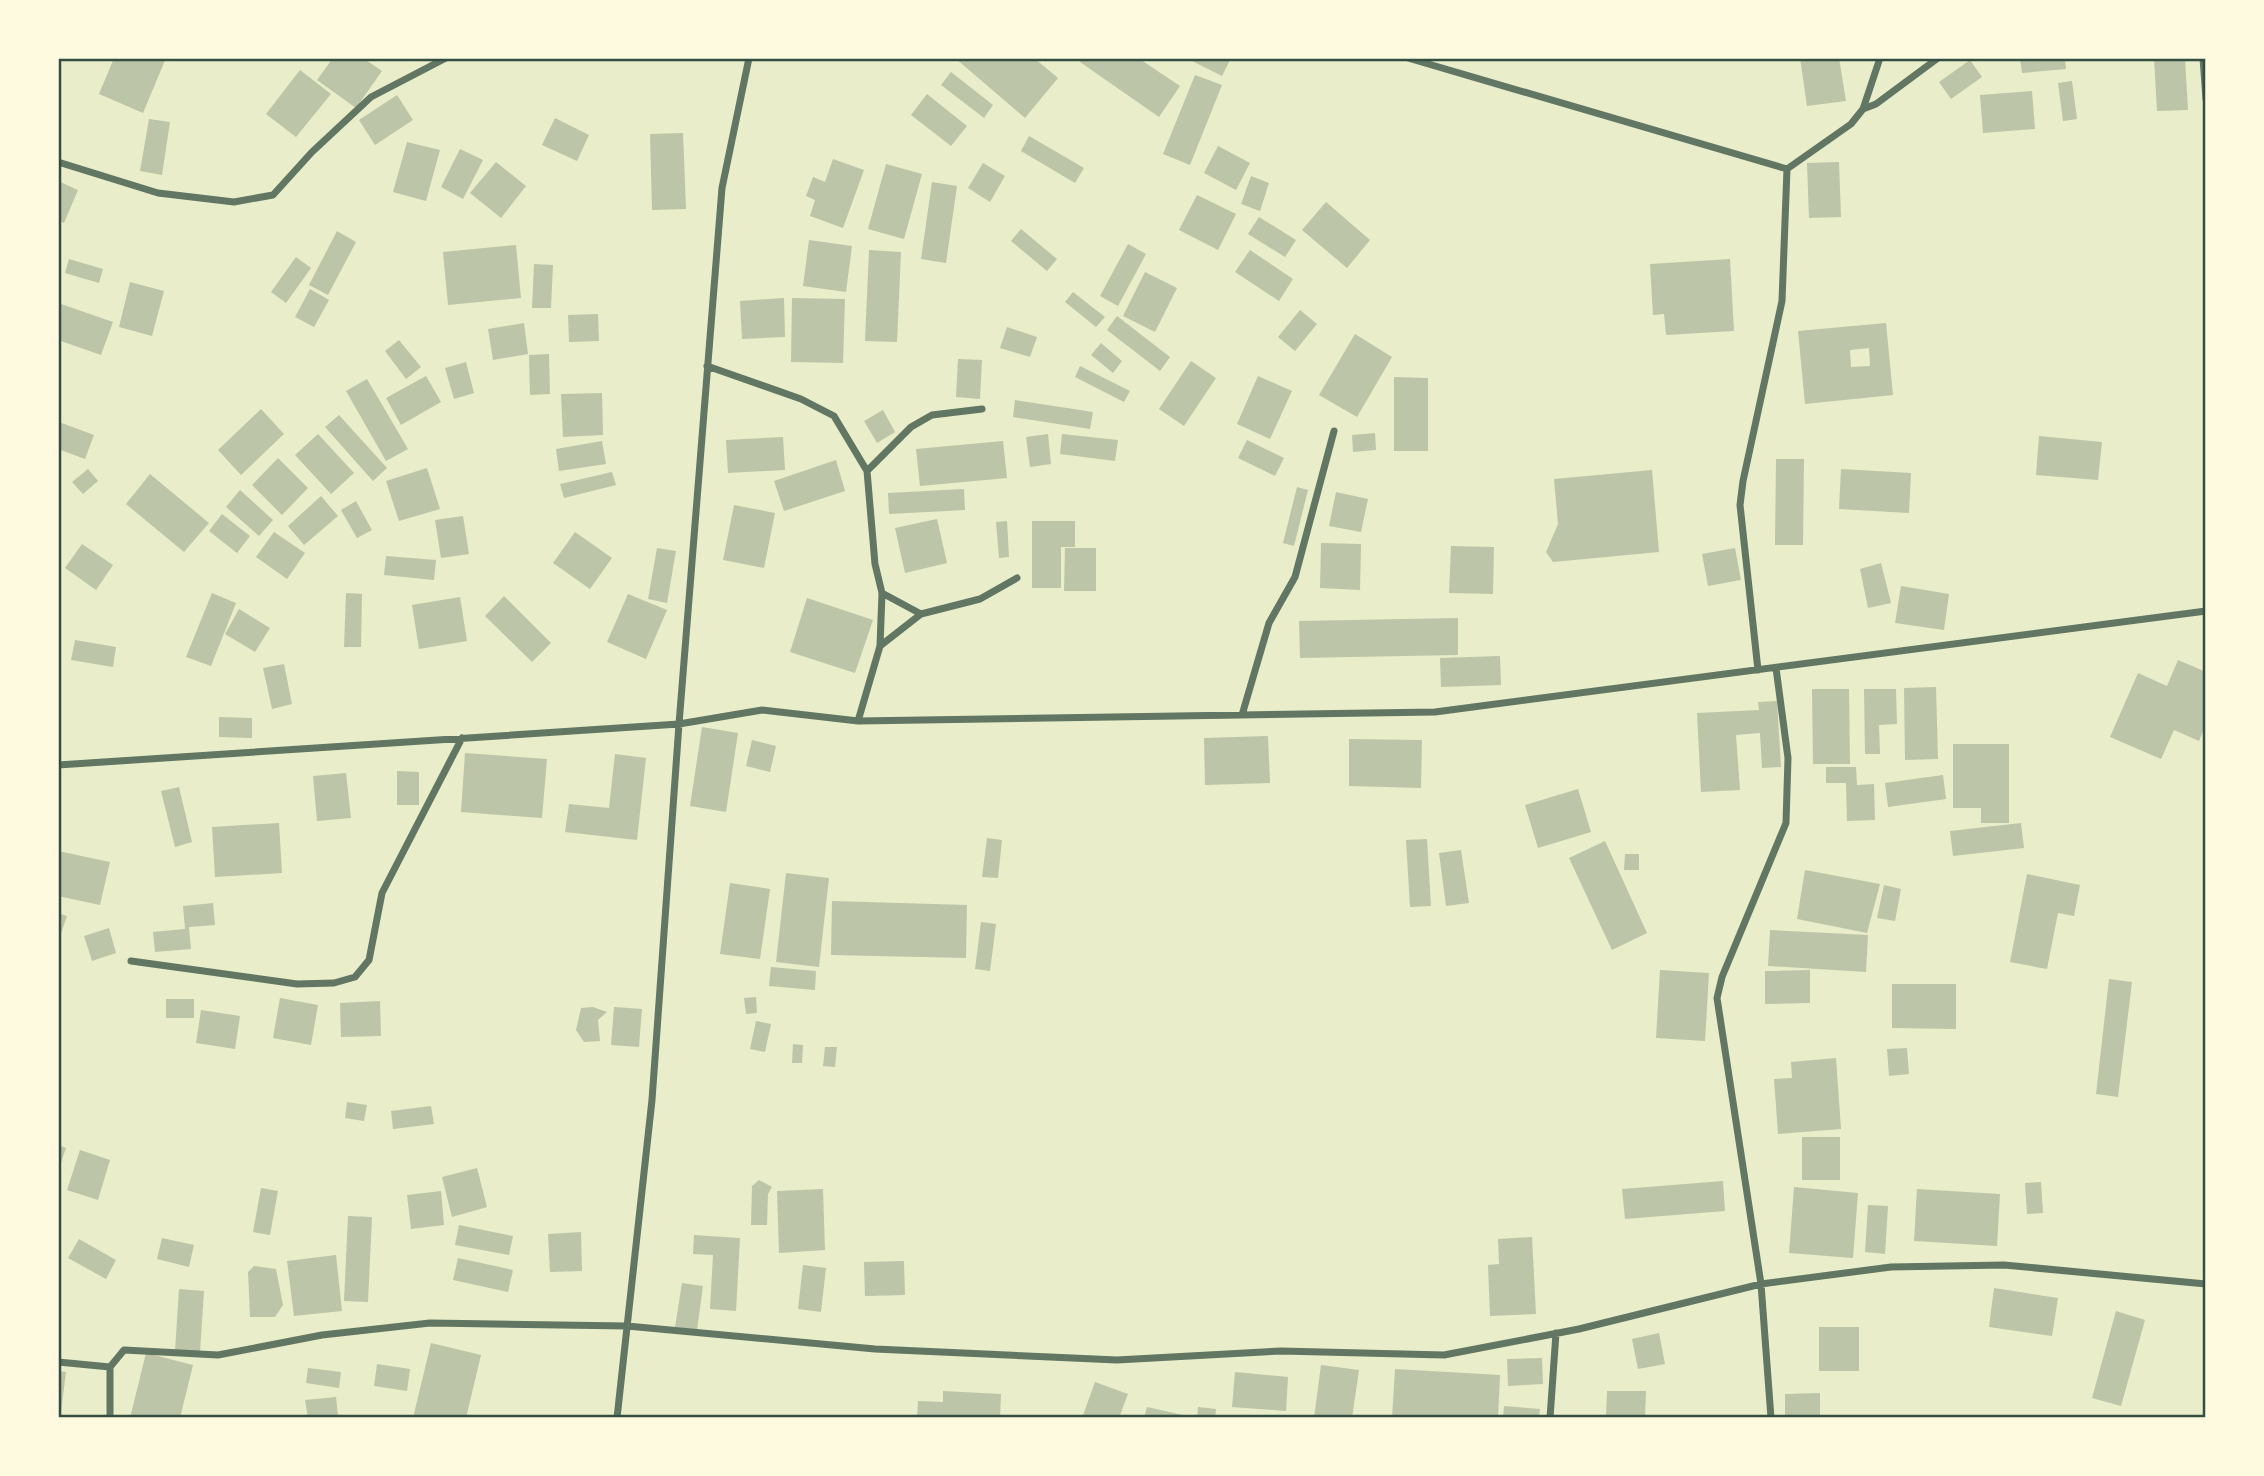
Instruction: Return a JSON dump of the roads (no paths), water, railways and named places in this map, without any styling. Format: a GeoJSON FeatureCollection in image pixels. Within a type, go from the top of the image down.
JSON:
{"type":"FeatureCollection","features":[{"type":"Feature","properties":{"kind":"street"},"geometry":{"type":"LineString","coordinates":[[58,162],[158,193],[234,202],[273,195],[312,152],[371,97],[446,58]]}},
{"type":"Feature","properties":{"kind":"street"},"geometry":{"type":"LineString","coordinates":[[617,1418],[652,1100],[722,188],[749,58]]}},
{"type":"Feature","properties":{"kind":"street"},"geometry":{"type":"LineString","coordinates":[[1408,58],[1787,169]]}},
{"type":"Feature","properties":{"kind":"street"},"geometry":{"type":"LineString","coordinates":[[1787,169],[1851,124],[1863,109],[1880,58]]}},
{"type":"Feature","properties":{"kind":"street"},"geometry":{"type":"LineString","coordinates":[[1863,109],[1876,104],[1938,58]]}},
{"type":"Feature","properties":{"kind":"street"},"geometry":{"type":"LineString","coordinates":[[2203,58],[2206,99]]}},
{"type":"Feature","properties":{"kind":"street"},"geometry":{"type":"LineString","coordinates":[[1758,670],[1740,505],[1782,301],[1787,169]]}},
{"type":"Feature","properties":{"kind":"street"},"geometry":{"type":"LineString","coordinates":[[708,366],[802,400],[834,416],[867,471],[875,564],[882,593],[880,646],[858,721]]}},
{"type":"Feature","properties":{"kind":"street"},"geometry":{"type":"LineString","coordinates":[[867,471],[911,427],[932,415],[982,409]]}},
{"type":"Feature","properties":{"kind":"street"},"geometry":{"type":"LineString","coordinates":[[1242,715],[1269,622],[1295,578],[1334,431]]}},
{"type":"Feature","properties":{"kind":"street"},"geometry":{"type":"LineString","coordinates":[[880,646],[921,614],[980,599],[1017,578]]}},
{"type":"Feature","properties":{"kind":"street"},"geometry":{"type":"LineString","coordinates":[[882,593],[921,614]]}},
{"type":"Feature","properties":{"kind":"street"},"geometry":{"type":"LineString","coordinates":[[58,765],[679,724],[762,710],[858,721],[1435,712],[2206,611]]}},
{"type":"Feature","properties":{"kind":"street"},"geometry":{"type":"LineString","coordinates":[[1771,1418],[1761,1284],[1717,998],[1722,977],[1786,823],[1788,758],[1776,668]]}},
{"type":"Feature","properties":{"kind":"street"},"geometry":{"type":"LineString","coordinates":[[131,961],[297,984],[334,983],[355,977],[369,960],[382,893],[462,738]]}},
{"type":"Feature","properties":{"kind":"street"},"geometry":{"type":"LineString","coordinates":[[110,1418],[110,1367],[124,1350],[218,1355],[322,1335],[430,1323],[627,1326],[874,1349],[1116,1360],[1280,1351],[1444,1355],[1556,1333],[1761,1284],[1891,1267],[2004,1265],[2206,1284]]}},
{"type":"Feature","properties":{"kind":"street"},"geometry":{"type":"LineString","coordinates":[[1550,1418],[1556,1333]]}},
{"type":"Feature","properties":{"kind":"street"},"geometry":{"type":"LineString","coordinates":[[58,1362],[110,1367]]}}]}
